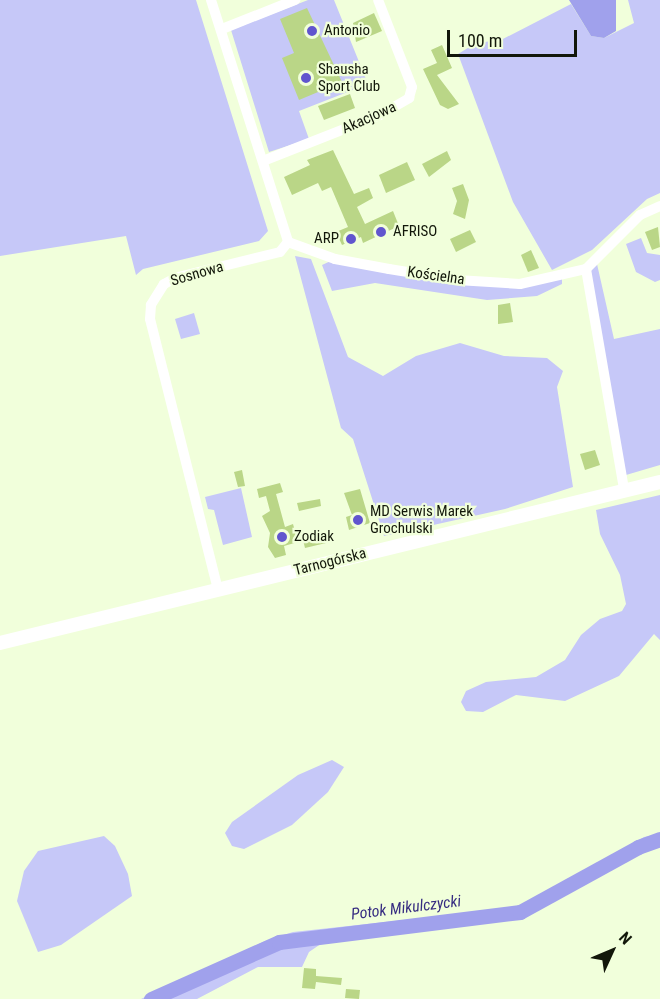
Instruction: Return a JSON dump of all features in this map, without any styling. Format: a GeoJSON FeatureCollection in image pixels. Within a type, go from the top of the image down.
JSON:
{"type":"FeatureCollection","features":[{"type":"Feature","properties":{"kind":"main road","name":"Tarnogórska"},"geometry":{"type":"LineString","coordinates":[[0,643],[660,482]]}},
{"type":"Feature","properties":{"kind":"street"},"geometry":{"type":"LineString","coordinates":[[211,0],[222,28],[288,242]]}},
{"type":"Feature","properties":{"kind":"street"},"geometry":{"type":"LineString","coordinates":[[222,28],[295,0]]}},
{"type":"Feature","properties":{"kind":"street","name":"Akacjowa"},"geometry":{"type":"LineString","coordinates":[[263,161],[380,115],[409,98],[412,87],[378,0]]}},
{"type":"Feature","properties":{"kind":"street","name":"Kościelna"},"geometry":{"type":"LineString","coordinates":[[288,242],[335,259],[473,282],[520,284],[586,269],[621,241],[640,214],[660,206]]}},
{"type":"Feature","properties":{"kind":"street","name":"Sosnowa"},"geometry":{"type":"LineString","coordinates":[[218,590],[150,319],[151,304],[164,284],[175,278],[280,252],[288,242]]}},
{"type":"Feature","properties":{"kind":"street"},"geometry":{"type":"LineString","coordinates":[[586,269],[624,490]]}},
{"type":"Feature","properties":{"kind":"shaded area"},"geometry":{"type":"Polygon","coordinates":[[[0,0],[196,0],[268,231],[259,241],[143,269],[136,275],[126,236],[0,256],[0,0]]]}},
{"type":"Feature","properties":{"kind":"shaded area","name":"Shausha Sport Club"},"geometry":{"type":"Polygon","coordinates":[[[308,0],[334,0],[368,84],[299,111],[309,139],[269,152],[231,30],[308,0]]]}},
{"type":"Feature","properties":{"kind":"shaded area"},"geometry":{"type":"Polygon","coordinates":[[[569,0],[616,0],[616,31],[604,38],[591,36],[569,0]]]}},
{"type":"Feature","properties":{"kind":"shaded area"},"geometry":{"type":"Polygon","coordinates":[[[628,0],[660,0],[660,193],[647,199],[592,250],[552,270],[513,202],[458,54],[476,43],[501,40],[571,4],[591,36],[604,38],[634,23],[628,0]]]}},
{"type":"Feature","properties":{"kind":"shaded area"},"geometry":{"type":"Polygon","coordinates":[[[641,238],[647,253],[660,255],[660,280],[655,282],[636,272],[626,244],[641,238]]]}},
{"type":"Feature","properties":{"kind":"shaded area"},"geometry":{"type":"Polygon","coordinates":[[[295,256],[311,259],[348,357],[383,376],[416,356],[460,343],[504,356],[547,358],[563,371],[557,387],[573,487],[505,509],[384,536],[353,439],[341,428],[295,256]]]}},
{"type":"Feature","properties":{"kind":"shaded area"},"geometry":{"type":"Polygon","coordinates":[[[335,259],[509,285],[562,273],[562,284],[537,296],[487,300],[375,283],[332,291],[322,265],[335,259]]]}},
{"type":"Feature","properties":{"kind":"shaded area"},"geometry":{"type":"Polygon","coordinates":[[[597,264],[614,339],[660,329],[660,465],[626,475],[588,271],[597,264]]]}},
{"type":"Feature","properties":{"kind":"shaded area"},"geometry":{"type":"Polygon","coordinates":[[[194,313],[200,334],[181,339],[175,319],[194,313]]]}},
{"type":"Feature","properties":{"kind":"shaded area"},"geometry":{"type":"Polygon","coordinates":[[[241,488],[252,537],[223,545],[214,510],[208,509],[205,497],[241,488]]]}},
{"type":"Feature","properties":{"kind":"shaded area"},"geometry":{"type":"Polygon","coordinates":[[[660,495],[660,640],[654,634],[619,676],[565,701],[516,695],[483,712],[466,711],[461,702],[466,691],[486,682],[536,677],[565,660],[581,635],[600,619],[622,611],[626,604],[620,575],[600,534],[596,510],[660,495]]]}},
{"type":"Feature","properties":{"kind":"shaded area"},"geometry":{"type":"Polygon","coordinates":[[[332,760],[344,767],[328,792],[292,825],[244,849],[232,846],[225,833],[232,822],[298,775],[332,760]]]}},
{"type":"Feature","properties":{"kind":"shaded area"},"geometry":{"type":"Polygon","coordinates":[[[660,834],[660,846],[648,849],[524,918],[328,939],[309,952],[302,967],[258,967],[197,999],[141,999],[265,941],[293,932],[514,908],[557,889],[644,837],[660,834]]]}},
{"type":"Feature","properties":{"kind":"shaded area"},"geometry":{"type":"Polygon","coordinates":[[[104,836],[115,846],[128,874],[132,896],[61,945],[38,952],[17,901],[24,871],[38,851],[104,836]]]}},
{"type":"Feature","properties":{"kind":"building"},"geometry":{"type":"Polygon","coordinates":[[[307,8],[342,82],[299,100],[282,58],[294,53],[280,19],[307,8]]]}},
{"type":"Feature","properties":{"kind":"building"},"geometry":{"type":"Polygon","coordinates":[[[374,13],[382,31],[356,42],[353,23],[374,13]]]}},
{"type":"Feature","properties":{"kind":"building"},"geometry":{"type":"Polygon","coordinates":[[[442,45],[452,68],[437,75],[459,104],[448,109],[440,105],[423,69],[437,63],[431,50],[442,45]]]}},
{"type":"Feature","properties":{"kind":"building"},"geometry":{"type":"Polygon","coordinates":[[[350,94],[355,108],[324,120],[318,106],[350,94]]]}},
{"type":"Feature","properties":{"kind":"building"},"geometry":{"type":"Polygon","coordinates":[[[333,150],[354,194],[369,188],[373,198],[357,207],[365,224],[393,211],[399,226],[363,243],[361,237],[342,245],[336,232],[348,227],[331,187],[322,191],[318,183],[292,195],[284,177],[310,165],[307,160],[333,150]]]}},
{"type":"Feature","properties":{"kind":"building"},"geometry":{"type":"Polygon","coordinates":[[[447,151],[451,160],[429,177],[422,164],[447,151]]]}},
{"type":"Feature","properties":{"kind":"building"},"geometry":{"type":"Polygon","coordinates":[[[407,162],[415,180],[386,193],[379,175],[407,162]]]}},
{"type":"Feature","properties":{"kind":"building"},"geometry":{"type":"Polygon","coordinates":[[[463,184],[469,200],[465,219],[453,214],[457,201],[452,188],[463,184]]]}},
{"type":"Feature","properties":{"kind":"building"},"geometry":{"type":"Polygon","coordinates":[[[658,227],[660,247],[652,250],[645,232],[658,227]]]}},
{"type":"Feature","properties":{"kind":"building"},"geometry":{"type":"Polygon","coordinates":[[[470,230],[476,242],[456,252],[450,239],[470,230]]]}},
{"type":"Feature","properties":{"kind":"building"},"geometry":{"type":"Polygon","coordinates":[[[531,250],[539,268],[528,272],[521,255],[531,250]]]}},
{"type":"Feature","properties":{"kind":"building"},"geometry":{"type":"Polygon","coordinates":[[[510,303],[513,322],[498,324],[498,305],[510,303]]]}},
{"type":"Feature","properties":{"kind":"building"},"geometry":{"type":"Polygon","coordinates":[[[595,450],[600,465],[585,470],[580,454],[595,450]]]}},
{"type":"Feature","properties":{"kind":"building"},"geometry":{"type":"Polygon","coordinates":[[[242,470],[245,486],[238,487],[234,472],[242,470]]]}},
{"type":"Feature","properties":{"kind":"building"},"geometry":{"type":"Polygon","coordinates":[[[280,483],[283,492],[276,494],[285,527],[293,524],[298,542],[284,546],[286,555],[275,558],[268,547],[270,533],[262,516],[270,511],[266,496],[259,498],[257,489],[280,483]]]}},
{"type":"Feature","properties":{"kind":"building"},"geometry":{"type":"Polygon","coordinates":[[[360,489],[370,523],[349,530],[346,517],[352,515],[344,493],[360,489]]]}},
{"type":"Feature","properties":{"kind":"building"},"geometry":{"type":"Polygon","coordinates":[[[320,499],[321,506],[299,511],[297,503],[320,499]]]}},
{"type":"Feature","properties":{"kind":"building"},"geometry":{"type":"Polygon","coordinates":[[[323,531],[326,543],[305,548],[302,536],[323,531]]]}},
{"type":"Feature","properties":{"kind":"building"},"geometry":{"type":"Polygon","coordinates":[[[304,968],[316,969],[316,976],[342,978],[341,985],[316,982],[315,989],[302,988],[304,968]]]}},
{"type":"Feature","properties":{"kind":"building"},"geometry":{"type":"Polygon","coordinates":[[[346,989],[360,990],[359,999],[345,998],[346,989]]]}},
{"type":"Feature","properties":{"kind":"waterway","name":"Potok Mikulczycki"},"geometry":{"type":"LineString","coordinates":[[151,999],[279,942],[520,912],[638,847],[660,839]]}},
{"type":"Feature","properties":{"kind":"place","name":"Antonio"},"geometry":{"type":"Point","coordinates":[312,31]}},
{"type":"Feature","properties":{"kind":"place","name":"Shausha Sport Club"},"geometry":{"type":"Point","coordinates":[306,78]}},
{"type":"Feature","properties":{"kind":"place","name":"AFRISO"},"geometry":{"type":"Point","coordinates":[381,232]}},
{"type":"Feature","properties":{"kind":"place","name":"ARP"},"geometry":{"type":"Point","coordinates":[351,239]}},
{"type":"Feature","properties":{"kind":"place","name":"MD Serwis Marek Grochulski"},"geometry":{"type":"Point","coordinates":[358,520]}},
{"type":"Feature","properties":{"kind":"place","name":"Zodiak"},"geometry":{"type":"Point","coordinates":[282,537]}}]}
